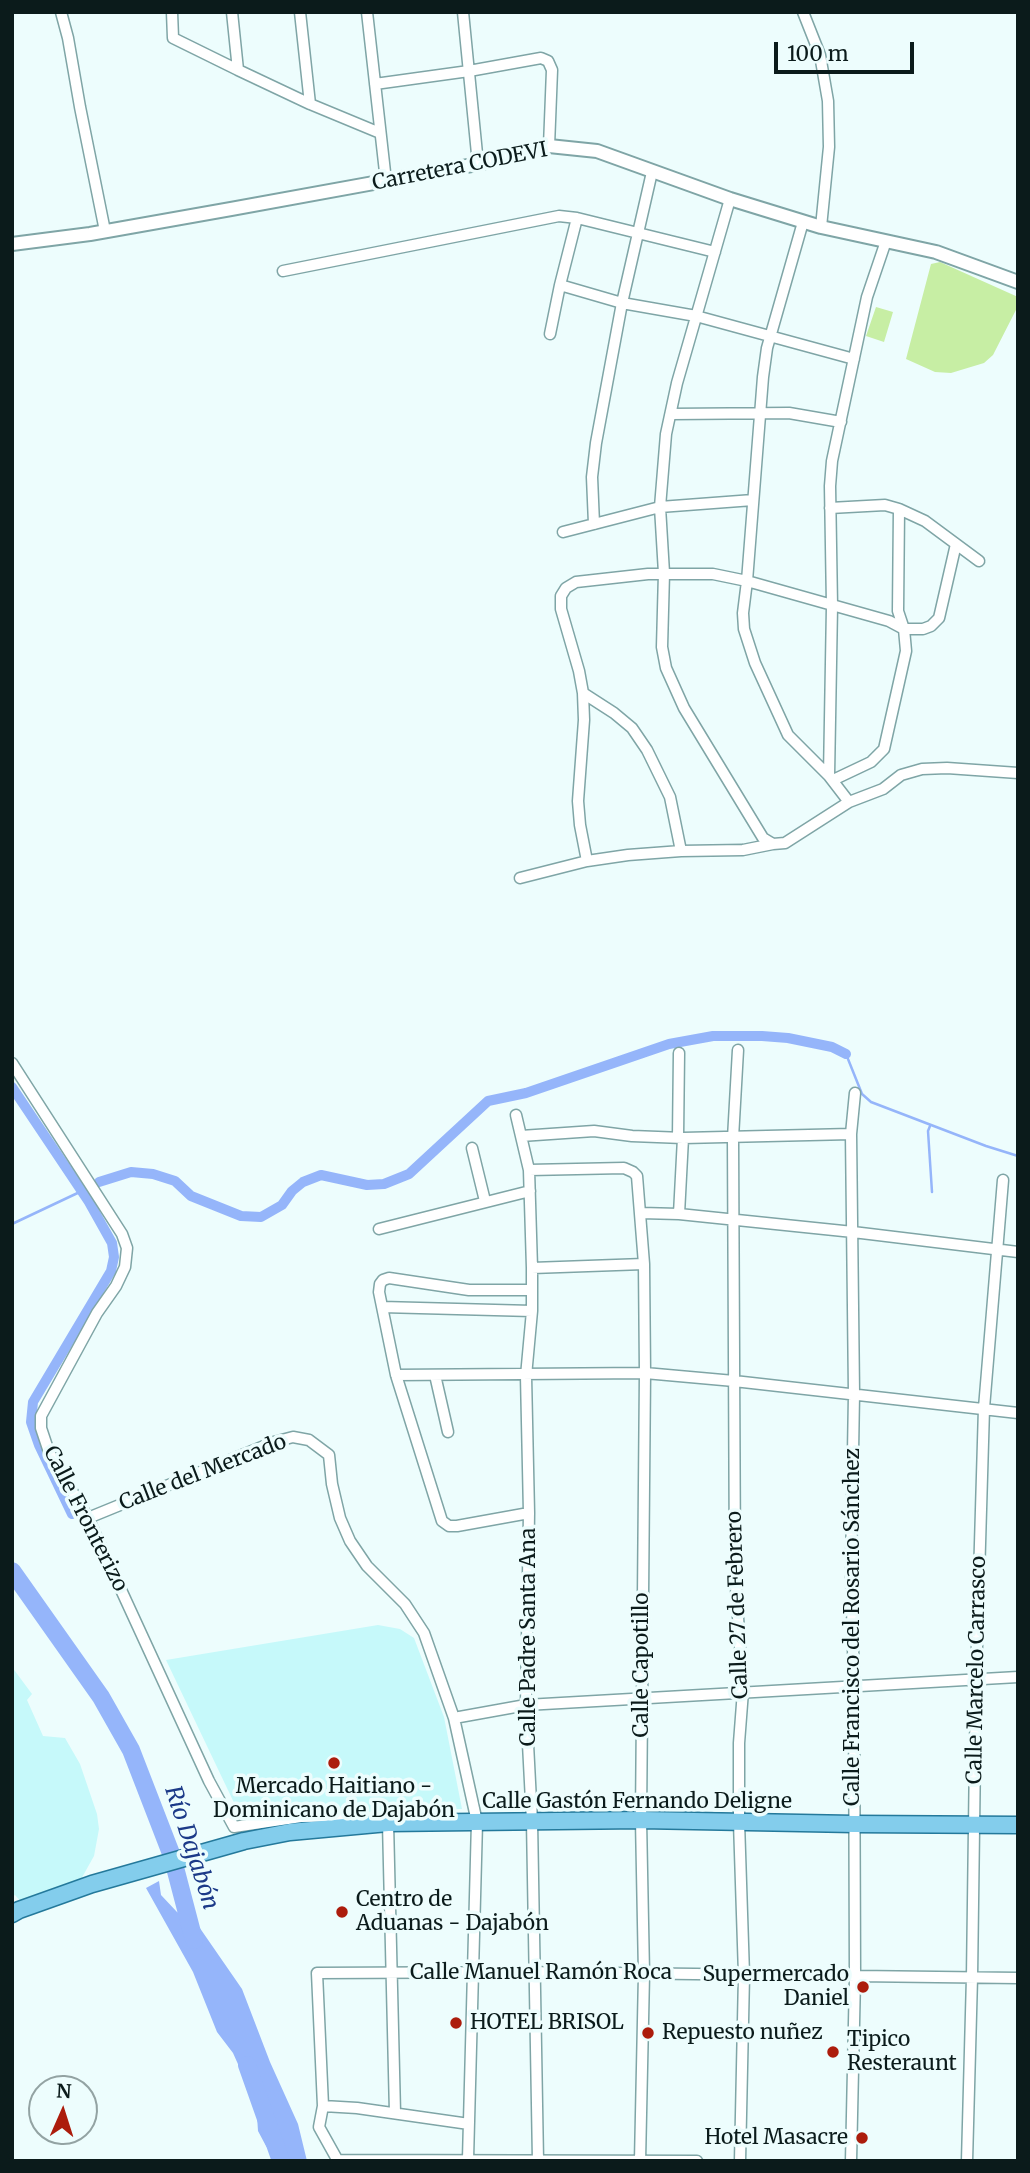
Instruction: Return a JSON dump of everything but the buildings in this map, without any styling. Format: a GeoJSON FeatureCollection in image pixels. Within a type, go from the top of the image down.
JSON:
{"type":"FeatureCollection","features":[{"type":"Feature","properties":{"kind":"main road","name":"Calle Gastón Fernando Deligne"},"geometry":{"type":"LineString","coordinates":[[12,1914],[110,1878],[256,1838],[290,1832],[388,1823],[641,1820],[1018,1825]]}},
{"type":"Feature","properties":{"kind":"street"},"geometry":{"type":"LineString","coordinates":[[61,12],[105,231]]}},
{"type":"Feature","properties":{"kind":"street"},"geometry":{"type":"LineString","coordinates":[[172,12],[173,38],[310,104],[380,133]]}},
{"type":"Feature","properties":{"kind":"street"},"geometry":{"type":"LineString","coordinates":[[232,12],[238,70]]}},
{"type":"Feature","properties":{"kind":"street"},"geometry":{"type":"LineString","coordinates":[[300,12],[310,104]]}},
{"type":"Feature","properties":{"kind":"street"},"geometry":{"type":"LineString","coordinates":[[367,12],[386,181]]}},
{"type":"Feature","properties":{"kind":"street"},"geometry":{"type":"LineString","coordinates":[[463,12],[478,164]]}},
{"type":"Feature","properties":{"kind":"street"},"geometry":{"type":"LineString","coordinates":[[803,12],[820,55],[828,101],[829,148],[821,227]]}},
{"type":"Feature","properties":{"kind":"street"},"geometry":{"type":"LineString","coordinates":[[375,83],[469,71],[541,58],[548,61],[552,70],[549,146]]}},
{"type":"Feature","properties":{"kind":"street","name":"Carretera CODEVI"},"geometry":{"type":"LineString","coordinates":[[12,244],[105,231],[386,181],[478,164],[549,146],[597,151],[803,222],[936,252],[1018,282]]}},
{"type":"Feature","properties":{"kind":"street"},"geometry":{"type":"LineString","coordinates":[[594,524],[592,477],[596,443],[622,303],[652,172]]}},
{"type":"Feature","properties":{"kind":"street"},"geometry":{"type":"LineString","coordinates":[[730,199],[666,434],[660,507],[664,573],[662,647],[666,668],[684,708],[762,838],[773,844]]}},
{"type":"Feature","properties":{"kind":"street"},"geometry":{"type":"LineString","coordinates":[[284,271],[559,216],[715,252]]}},
{"type":"Feature","properties":{"kind":"street"},"geometry":{"type":"LineString","coordinates":[[550,334],[577,218]]}},
{"type":"Feature","properties":{"kind":"street"},"geometry":{"type":"LineString","coordinates":[[803,222],[770,335],[763,377],[743,614],[744,629],[755,663],[788,735],[831,778],[849,802]]}},
{"type":"Feature","properties":{"kind":"street"},"geometry":{"type":"LineString","coordinates":[[831,778],[832,461],[867,297],[886,241]]}},
{"type":"Feature","properties":{"kind":"street"},"geometry":{"type":"LineString","coordinates":[[560,285],[622,303],[696,316],[854,359]]}},
{"type":"Feature","properties":{"kind":"street"},"geometry":{"type":"LineString","coordinates":[[671,414],[789,413],[841,422]]}},
{"type":"Feature","properties":{"kind":"street"},"geometry":{"type":"LineString","coordinates":[[563,532],[660,507],[753,500]]}},
{"type":"Feature","properties":{"kind":"street"},"geometry":{"type":"LineString","coordinates":[[830,508],[885,505],[899,509],[925,521],[979,561]]}},
{"type":"Feature","properties":{"kind":"street"},"geometry":{"type":"LineString","coordinates":[[831,778],[871,762],[884,749],[906,651],[904,629],[898,611],[899,509]]}},
{"type":"Feature","properties":{"kind":"street"},"geometry":{"type":"LineString","coordinates":[[587,861],[578,801],[584,720],[583,693],[561,609],[561,596],[566,588],[576,582],[664,573],[713,574],[889,621],[904,629],[923,629],[939,618],[956,544]]}},
{"type":"Feature","properties":{"kind":"street"},"geometry":{"type":"LineString","coordinates":[[583,693],[632,728],[647,750],[670,797],[681,851]]}},
{"type":"Feature","properties":{"kind":"street"},"geometry":{"type":"LineString","coordinates":[[520,878],[587,861],[628,855],[743,850],[785,843],[849,802],[883,789],[901,775],[922,769],[1018,773]]}},
{"type":"Feature","properties":{"kind":"street","name":"Calle 27 de Febrero"},"geometry":{"type":"LineString","coordinates":[[738,1050],[733,1138],[734,1573],[743,1691],[739,1743],[744,1975],[740,2161]]}},
{"type":"Feature","properties":{"kind":"street"},"geometry":{"type":"LineString","coordinates":[[679,1053],[679,1214]]}},
{"type":"Feature","properties":{"kind":"street","name":"Calle Fronterizo"},"geometry":{"type":"LineString","coordinates":[[12,1063],[122,1234],[127,1248],[125,1267],[116,1286],[97,1313],[41,1416],[41,1428],[49,1452],[88,1518],[209,1781],[234,1828],[301,1816],[358,1816],[366,1825]]}},
{"type":"Feature","properties":{"kind":"street","name":"Calle Francisco del Rosario Sánchez"},"geometry":{"type":"LineString","coordinates":[[852,2161],[855,1977],[851,1134],[855,1093]]}},
{"type":"Feature","properties":{"kind":"street","name":"Calle Padre Santa Ana"},"geometry":{"type":"LineString","coordinates":[[516,1115],[529,1170],[532,1268],[532,1311],[526,1376],[529,1513],[526,1705],[532,1821],[538,2160]]}},
{"type":"Feature","properties":{"kind":"street"},"geometry":{"type":"LineString","coordinates":[[521,1136],[594,1131],[680,1138],[851,1134]]}},
{"type":"Feature","properties":{"kind":"street"},"geometry":{"type":"LineString","coordinates":[[472,1148],[485,1202]]}},
{"type":"Feature","properties":{"kind":"street","name":"Calle Capotillo"},"geometry":{"type":"LineString","coordinates":[[529,1170],[624,1168],[637,1176],[644,1264],[645,1373],[641,1820],[644,1974],[640,2161]]}},
{"type":"Feature","properties":{"kind":"street","name":"Calle Marcelo Carrasco"},"geometry":{"type":"LineString","coordinates":[[967,2161],[984,1408],[1003,1180]]}},
{"type":"Feature","properties":{"kind":"street"},"geometry":{"type":"LineString","coordinates":[[379,1229],[530,1191]]}},
{"type":"Feature","properties":{"kind":"street"},"geometry":{"type":"LineString","coordinates":[[641,1213],[679,1214],[853,1231],[1018,1252]]}},
{"type":"Feature","properties":{"kind":"street"},"geometry":{"type":"LineString","coordinates":[[532,1268],[644,1264]]}},
{"type":"Feature","properties":{"kind":"street"},"geometry":{"type":"LineString","coordinates":[[529,1513],[457,1526],[449,1526],[442,1521],[396,1375],[380,1284],[389,1278],[476,1290],[532,1290]]}},
{"type":"Feature","properties":{"kind":"street"},"geometry":{"type":"LineString","coordinates":[[382,1307],[532,1311]]}},
{"type":"Feature","properties":{"kind":"street"},"geometry":{"type":"LineString","coordinates":[[396,1375],[645,1373],[1018,1413]]}},
{"type":"Feature","properties":{"kind":"street"},"geometry":{"type":"LineString","coordinates":[[435,1375],[448,1432]]}},
{"type":"Feature","properties":{"kind":"street","name":"Calle del Mercado"},"geometry":{"type":"LineString","coordinates":[[88,1518],[274,1442],[293,1437],[310,1440],[329,1455],[340,1518],[350,1541],[367,1566],[405,1604],[424,1633],[454,1718],[477,1822],[468,2159]]}},
{"type":"Feature","properties":{"kind":"street"},"geometry":{"type":"LineString","coordinates":[[454,1718],[526,1705],[1018,1677]]}},
{"type":"Feature","properties":{"kind":"street"},"geometry":{"type":"LineString","coordinates":[[388,1823],[395,2113]]}},
{"type":"Feature","properties":{"kind":"street","name":"Calle Manuel Ramón Roca"},"geometry":{"type":"LineString","coordinates":[[323,2106],[317,1973],[533,1972],[1018,1978]]}},
{"type":"Feature","properties":{"kind":"street"},"geometry":{"type":"LineString","coordinates":[[469,2124],[323,2106],[319,2127],[338,2160],[697,2161]]}},
{"type":"Feature","properties":{"kind":"shaded area","name":"Mercado Haitiano - Dominicano de Dajabón"},"geometry":{"type":"Polygon","coordinates":[[[378,1625],[400,1629],[414,1638],[444,1717],[462,1809],[259,1815],[247,1814],[237,1809],[166,1660],[378,1625]]]}},
{"type":"Feature","properties":{"kind":"shaded area"},"geometry":{"type":"Polygon","coordinates":[[[12,1667],[32,1694],[27,1700],[43,1736],[65,1738],[80,1764],[97,1814],[99,1829],[94,1856],[80,1881],[23,1904],[15,1895],[12,1897],[12,1667]]]}},
{"type":"Feature","properties":{"kind":"green space"},"geometry":{"type":"Polygon","coordinates":[[[940,262],[1018,297],[1018,306],[993,355],[984,363],[951,373],[935,372],[906,359],[931,264],[940,262]]]}},
{"type":"Feature","properties":{"kind":"green space"},"geometry":{"type":"Polygon","coordinates":[[[876,307],[893,312],[884,342],[866,336],[876,307]]]}},
{"type":"Feature","properties":{"kind":"water"},"geometry":{"type":"Polygon","coordinates":[[[159,1881],[161,1895],[177,1912],[195,1921],[242,1989],[270,2062],[298,2124],[307,2161],[277,2161],[258,2131],[257,2116],[264,2104],[257,2089],[246,2082],[233,2053],[217,2032],[193,1972],[146,1888],[159,1881]]]}},
{"type":"Feature","properties":{"kind":"waterway"},"geometry":{"type":"LineString","coordinates":[[99,1182],[131,1172],[153,1174],[175,1181],[191,1196],[241,1216],[261,1217],[282,1205],[303,1182],[321,1175],[367,1185],[384,1184],[409,1174],[488,1101],[526,1093],[669,1044],[713,1036],[762,1036],[832,1047],[846,1054]]}},
{"type":"Feature","properties":{"kind":"waterway"},"geometry":{"type":"LineString","coordinates":[[846,1054],[862,1094],[871,1102],[1018,1156]]}},
{"type":"Feature","properties":{"kind":"waterway"},"geometry":{"type":"LineString","coordinates":[[12,1087],[89,1202],[112,1243],[114,1257],[111,1271],[33,1402],[31,1422],[39,1445],[72,1514]]}},
{"type":"Feature","properties":{"kind":"waterway"},"geometry":{"type":"LineString","coordinates":[[930,1126],[928,1131],[932,1192]]}},
{"type":"Feature","properties":{"kind":"waterway"},"geometry":{"type":"LineString","coordinates":[[12,1224],[84,1190]]}},
{"type":"Feature","properties":{"kind":"waterway","name":"Río Dajabón"},"geometry":{"type":"LineString","coordinates":[[12,1571],[101,1697],[131,1750],[172,1856],[194,1940]]}},
{"type":"Feature","properties":{"kind":"waterway","name":"Río Dajabón"},"geometry":{"type":"LineString","coordinates":[[247,2065],[281,2161]]}},
{"type":"Feature","properties":{"kind":"place","name":"Mercado Haitiano - Dominicano de Dajabón"},"geometry":{"type":"Point","coordinates":[334,1763]}},
{"type":"Feature","properties":{"kind":"place","name":"Centro de Aduanas - Dajabón"},"geometry":{"type":"Point","coordinates":[342,1912]}},
{"type":"Feature","properties":{"kind":"place","name":"Supermercado Daniel"},"geometry":{"type":"Point","coordinates":[863,1987]}},
{"type":"Feature","properties":{"kind":"place","name":"HOTEL BRISOL"},"geometry":{"type":"Point","coordinates":[456,2023]}},
{"type":"Feature","properties":{"kind":"place","name":"Repuesto nuñez"},"geometry":{"type":"Point","coordinates":[648,2033]}},
{"type":"Feature","properties":{"kind":"place","name":"Tipico Resteraunt"},"geometry":{"type":"Point","coordinates":[833,2052]}},
{"type":"Feature","properties":{"kind":"place","name":"Hotel Masacre"},"geometry":{"type":"Point","coordinates":[862,2138]}}]}
